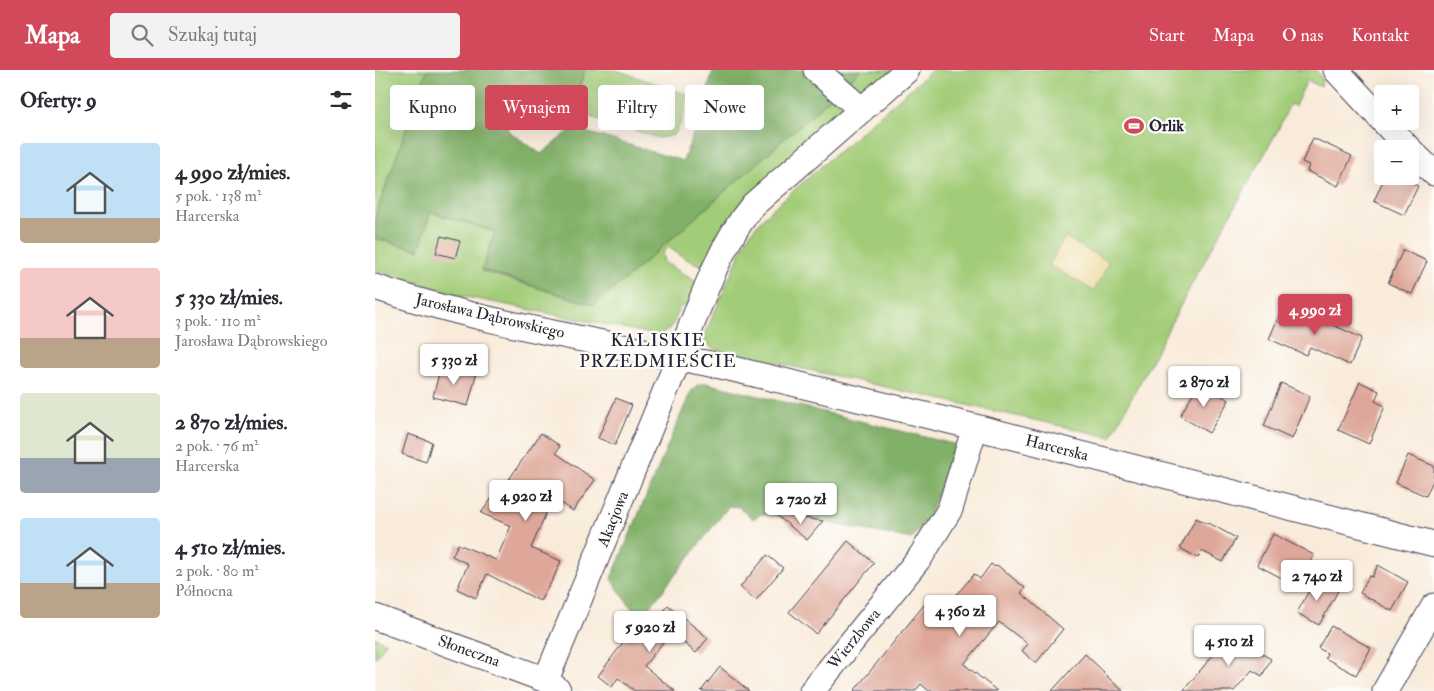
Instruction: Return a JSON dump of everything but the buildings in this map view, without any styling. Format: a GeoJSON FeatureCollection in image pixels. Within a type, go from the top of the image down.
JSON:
{"type":"FeatureCollection","features":[{"type":"Feature","properties":{"kind":"street"},"geometry":{"type":"LineString","coordinates":[[815,70],[862,110]]}},
{"type":"Feature","properties":{"kind":"street"},"geometry":{"type":"LineString","coordinates":[[679,358],[724,250],[742,219],[753,205],[907,70]]}},
{"type":"Feature","properties":{"kind":"street"},"geometry":{"type":"LineString","coordinates":[[1336,70],[1401,140]]}},
{"type":"Feature","properties":{"kind":"street"},"geometry":{"type":"LineString","coordinates":[[1419,159],[1434,173]]}},
{"type":"Feature","properties":{"kind":"street","name":"Jarosława Dąbrowskiego"},"geometry":{"type":"LineString","coordinates":[[375,287],[496,319],[679,358]]}},
{"type":"Feature","properties":{"kind":"street","name":"Harcerska"},"geometry":{"type":"LineString","coordinates":[[679,358],[721,366],[975,427],[1434,544]]}},
{"type":"Feature","properties":{"kind":"street","name":"Akacjowa"},"geometry":{"type":"LineString","coordinates":[[553,685],[679,358]]}},
{"type":"Feature","properties":{"kind":"street","name":"Wierzbowa"},"geometry":{"type":"LineString","coordinates":[[812,691],[921,556],[949,509],[975,427]]}},
{"type":"Feature","properties":{"kind":"street"},"geometry":{"type":"LineString","coordinates":[[1385,691],[1434,606]]}},
{"type":"Feature","properties":{"kind":"street","name":"Słoneczna"},"geometry":{"type":"LineString","coordinates":[[375,617],[553,685]]}},
{"type":"Feature","properties":{"kind":"green space"},"geometry":{"type":"Polygon","coordinates":[[[375,70],[427,70],[422,85],[390,85],[390,130],[406,130],[375,217],[375,70]]]}},
{"type":"Feature","properties":{"kind":"green space"},"geometry":{"type":"Polygon","coordinates":[[[427,70],[585,70],[580,85],[485,85],[485,130],[507,130],[541,154],[571,130],[580,130],[683,161],[695,130],[764,130],[764,85],[709,85],[713,70],[804,70],[833,96],[594,305],[482,270],[495,232],[431,212],[419,250],[375,238],[375,217],[406,130],[475,130],[475,85],[422,85],[427,70]]]}},
{"type":"Feature","properties":{"kind":"green space"},"geometry":{"type":"Polygon","coordinates":[[[585,70],[616,70],[660,85],[598,85],[598,119],[588,116],[588,85],[580,85],[585,70]]]}},
{"type":"Feature","properties":{"kind":"green space"},"geometry":{"type":"Polygon","coordinates":[[[831,70],[861,70],[846,83],[831,70]]]}},
{"type":"Feature","properties":{"kind":"green space"},"geometry":{"type":"Polygon","coordinates":[[[861,70],[893,70],[863,96],[846,83],[861,70]]]}},
{"type":"Feature","properties":{"kind":"green space"},"geometry":{"type":"Polygon","coordinates":[[[932,70],[1316,70],[1322,79],[1321,87],[1307,80],[1295,106],[1290,104],[1278,130],[1195,278],[1111,437],[714,349],[708,345],[704,338],[747,238],[755,227],[770,211],[932,70]]]}},
{"type":"Feature","properties":{"kind":"green space"},"geometry":{"type":"Polygon","coordinates":[[[675,90],[685,94],[685,109],[681,123],[674,135],[659,138],[633,130],[675,130],[675,90]]]}},
{"type":"Feature","properties":{"kind":"green space"},"geometry":{"type":"Polygon","coordinates":[[[833,96],[848,109],[705,267],[688,260],[668,247],[662,253],[664,262],[698,283],[687,307],[680,306],[670,328],[657,335],[457,295],[375,270],[375,238],[419,250],[431,212],[495,232],[482,271],[594,305],[833,96]]]}},
{"type":"Feature","properties":{"kind":"green space"},"geometry":{"type":"Polygon","coordinates":[[[706,383],[957,445],[929,515],[912,539],[796,517],[761,514],[753,519],[739,507],[729,506],[640,620],[611,579],[690,393],[697,385],[706,383]]]}},
{"type":"Feature","properties":{"kind":"green space"},"geometry":{"type":"Polygon","coordinates":[[[375,637],[386,643],[375,658],[375,637]]]}},
{"type":"Feature","properties":{"kind":"sand"},"geometry":{"type":"Polygon","coordinates":[[[1065,237],[1109,262],[1094,291],[1049,265],[1065,237]]]}},
{"type":"Feature","properties":{"kind":"place","name":"Orlik"},"geometry":{"type":"Point","coordinates":[1134,126]}},
{"type":"Feature","properties":{"kind":"district","name":"KALISKIE PRZEDMIEŚCIE"},"geometry":{"type":"Point","coordinates":[658,350]}}]}
